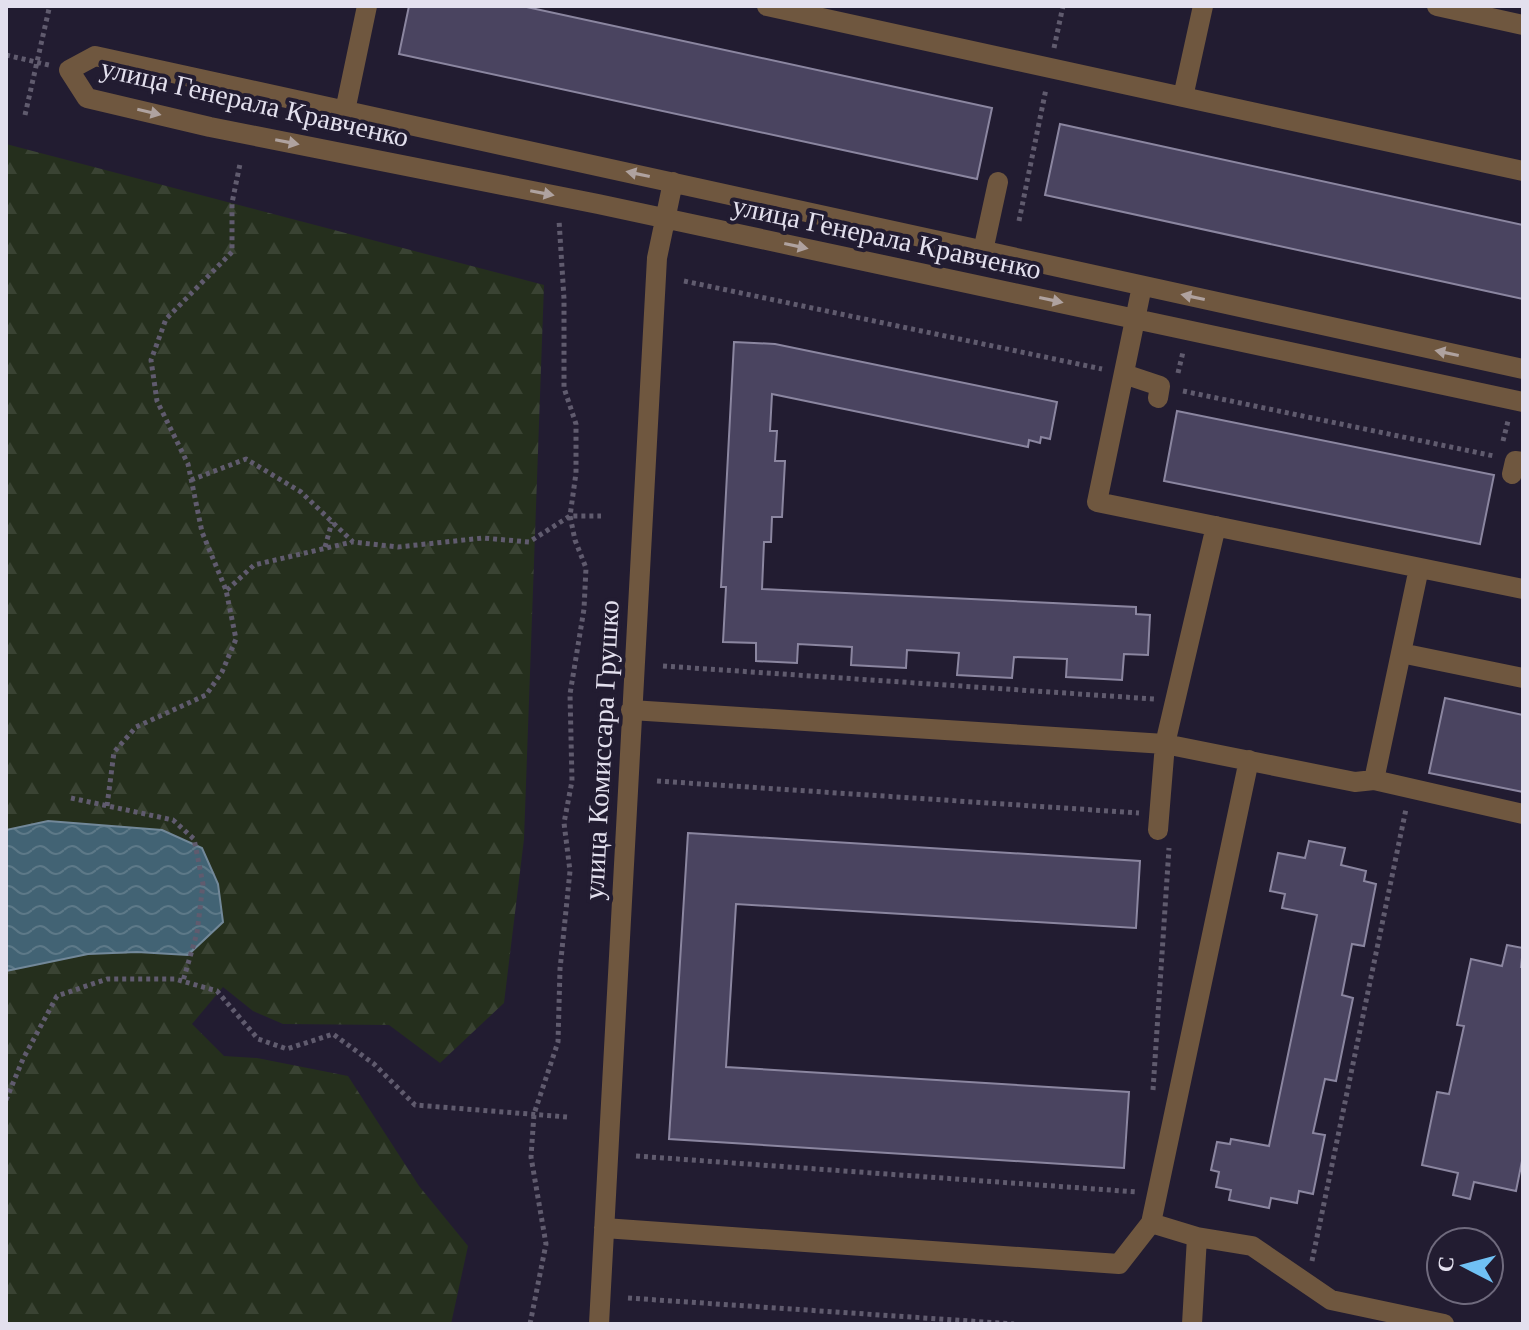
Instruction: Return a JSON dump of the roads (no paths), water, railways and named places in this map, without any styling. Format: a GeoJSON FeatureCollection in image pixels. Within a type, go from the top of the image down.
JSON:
{"type":"FeatureCollection","features":[{"type":"Feature","properties":{"kind":"street"},"geometry":{"type":"LineString","coordinates":[[345,111],[367,6]]}},
{"type":"Feature","properties":{"kind":"street"},"geometry":{"type":"LineString","coordinates":[[767,6],[1523,171]]}},
{"type":"Feature","properties":{"kind":"street"},"geometry":{"type":"LineString","coordinates":[[1183,97],[1203,6]]}},
{"type":"Feature","properties":{"kind":"street"},"geometry":{"type":"LineString","coordinates":[[1437,6],[1523,25]]}},
{"type":"Feature","properties":{"kind":"street","name":"улица Генерала Кравченко"},"geometry":{"type":"LineString","coordinates":[[1523,369],[95,56],[69,70],[87,98],[210,127],[665,219],[1523,402]]}},
{"type":"Feature","properties":{"kind":"street","name":"улица Комиссара Грушко"},"geometry":{"type":"LineString","coordinates":[[599,1324],[657,258],[673,182]]}},
{"type":"Feature","properties":{"kind":"street"},"geometry":{"type":"LineString","coordinates":[[983,251],[998,182]]}},
{"type":"Feature","properties":{"kind":"street"},"geometry":{"type":"LineString","coordinates":[[1142,286],[1097,502],[1523,589]]}},
{"type":"Feature","properties":{"kind":"street"},"geometry":{"type":"LineString","coordinates":[[1124,374],[1159,392]]}},
{"type":"Feature","properties":{"kind":"street"},"geometry":{"type":"LineString","coordinates":[[1162,830],[1165,744],[1216,526]]}},
{"type":"Feature","properties":{"kind":"street"},"geometry":{"type":"LineString","coordinates":[[1374,780],[1419,568]]}},
{"type":"Feature","properties":{"kind":"street"},"geometry":{"type":"LineString","coordinates":[[1401,653],[1523,678]]}},
{"type":"Feature","properties":{"kind":"street"},"geometry":{"type":"LineString","coordinates":[[631,710],[1165,744],[1355,782],[1374,780],[1523,814]]}},
{"type":"Feature","properties":{"kind":"street"},"geometry":{"type":"LineString","coordinates":[[604,1228],[1119,1264],[1151,1223],[1249,760]]}},
{"type":"Feature","properties":{"kind":"street"},"geometry":{"type":"LineString","coordinates":[[1151,1223],[1197,1237],[1252,1246],[1331,1300],[1444,1324]]}},
{"type":"Feature","properties":{"kind":"street"},"geometry":{"type":"LineString","coordinates":[[1192,1324],[1197,1237]]}},
{"type":"Feature","properties":{"kind":"water"},"geometry":{"type":"Polygon","coordinates":[[[48,821],[162,830],[202,848],[218,884],[223,922],[188,955],[137,952],[88,954],[6,971],[6,830],[48,821]]]}}]}
